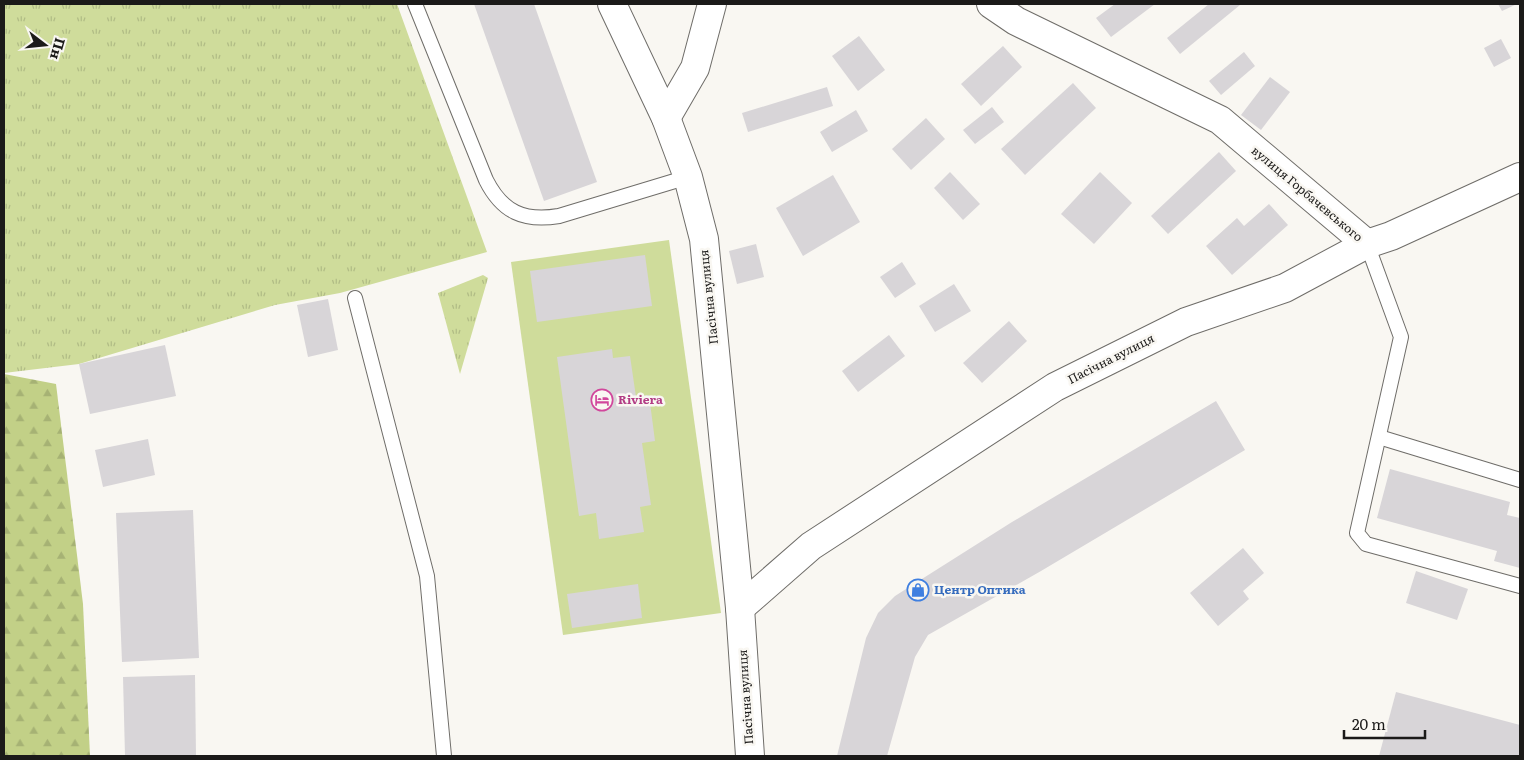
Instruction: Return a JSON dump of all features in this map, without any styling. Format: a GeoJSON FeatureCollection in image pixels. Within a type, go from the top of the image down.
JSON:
{"type":"FeatureCollection","features":[{"type":"Feature","properties":{"kind":"street","name":"Пасічна вулиця"},"geometry":{"type":"LineString","coordinates":[[612,4],[666,118],[688,177],[704,239],[740,608],[750,756]]}},
{"type":"Feature","properties":{"kind":"street"},"geometry":{"type":"LineString","coordinates":[[666,118],[695,68],[712,4]]}},
{"type":"Feature","properties":{"kind":"street","name":"вулиця Горбачевського"},"geometry":{"type":"LineString","coordinates":[[990,4],[1016,21],[1220,120],[1367,244]]}},
{"type":"Feature","properties":{"kind":"street","name":"Пасічна вулиця"},"geometry":{"type":"LineString","coordinates":[[740,608],[811,546],[1055,388],[1186,322],[1285,288],[1367,244],[1391,236],[1520,177]]}},
{"type":"Feature","properties":{"kind":"lane"},"geometry":{"type":"LineString","coordinates":[[415,4],[492,194],[515,213],[537,218],[559,216],[688,177]]}},
{"type":"Feature","properties":{"kind":"lane","name":"вулиця Горбачевського"},"geometry":{"type":"LineString","coordinates":[[1367,244],[1401,337],[1357,533],[1366,544],[1520,586]]}},
{"type":"Feature","properties":{"kind":"lane"},"geometry":{"type":"LineString","coordinates":[[356,298],[427,576],[444,756]]}},
{"type":"Feature","properties":{"kind":"lane"},"geometry":{"type":"LineString","coordinates":[[1379,437],[1520,480]]}},
{"type":"Feature","properties":{"kind":"green space"},"geometry":{"type":"Polygon","coordinates":[[[4,4],[397,4],[487,252],[340,293],[275,305],[79,364],[4,373],[4,4]]]}},
{"type":"Feature","properties":{"kind":"green space"},"geometry":{"type":"Polygon","coordinates":[[[669,240],[721,613],[563,635],[511,262],[669,240]]]}},
{"type":"Feature","properties":{"kind":"green space"},"geometry":{"type":"Polygon","coordinates":[[[483,275],[488,278],[460,374],[438,293],[483,275]]]}},
{"type":"Feature","properties":{"kind":"green space"},"geometry":{"type":"Polygon","coordinates":[[[4,374],[56,384],[83,604],[90,756],[4,756],[4,374]]]}},
{"type":"Feature","properties":{"kind":"building"},"geometry":{"type":"Polygon","coordinates":[[[474,4],[534,4],[597,182],[544,201],[474,4]]]}},
{"type":"Feature","properties":{"kind":"building"},"geometry":{"type":"Polygon","coordinates":[[[1115,4],[1155,4],[1111,37],[1096,18],[1115,4]]]}},
{"type":"Feature","properties":{"kind":"building"},"geometry":{"type":"Polygon","coordinates":[[[1209,4],[1240,5],[1180,54],[1167,38],[1209,4]]]}},
{"type":"Feature","properties":{"kind":"building"},"geometry":{"type":"Polygon","coordinates":[[[1498,4],[1517,4],[1502,11],[1498,4]]]}},
{"type":"Feature","properties":{"kind":"building"},"geometry":{"type":"Polygon","coordinates":[[[859,36],[885,70],[858,91],[832,56],[859,36]]]}},
{"type":"Feature","properties":{"kind":"building"},"geometry":{"type":"Polygon","coordinates":[[[1501,39],[1511,58],[1494,67],[1484,48],[1501,39]]]}},
{"type":"Feature","properties":{"kind":"building"},"geometry":{"type":"Polygon","coordinates":[[[1003,46],[1022,67],[981,106],[961,84],[1003,46]]]}},
{"type":"Feature","properties":{"kind":"building"},"geometry":{"type":"Polygon","coordinates":[[[1244,52],[1255,66],[1221,95],[1209,81],[1244,52]]]}},
{"type":"Feature","properties":{"kind":"building"},"geometry":{"type":"Polygon","coordinates":[[[1270,77],[1290,92],[1261,130],[1241,115],[1270,77]]]}},
{"type":"Feature","properties":{"kind":"building"},"geometry":{"type":"Polygon","coordinates":[[[1073,83],[1096,108],[1025,175],[1001,149],[1073,83]]]}},
{"type":"Feature","properties":{"kind":"building"},"geometry":{"type":"Polygon","coordinates":[[[827,87],[833,106],[748,132],[742,113],[827,87]]]}},
{"type":"Feature","properties":{"kind":"building"},"geometry":{"type":"Polygon","coordinates":[[[992,107],[1004,122],[975,144],[963,130],[992,107]]]}},
{"type":"Feature","properties":{"kind":"building"},"geometry":{"type":"Polygon","coordinates":[[[856,110],[868,131],[832,152],[820,132],[856,110]]]}},
{"type":"Feature","properties":{"kind":"building"},"geometry":{"type":"Polygon","coordinates":[[[926,118],[945,139],[911,170],[892,149],[926,118]]]}},
{"type":"Feature","properties":{"kind":"building"},"geometry":{"type":"Polygon","coordinates":[[[1219,152],[1236,171],[1168,234],[1151,216],[1219,152]]]}},
{"type":"Feature","properties":{"kind":"building"},"geometry":{"type":"Polygon","coordinates":[[[950,172],[980,204],[963,220],[934,188],[950,172]]]}},
{"type":"Feature","properties":{"kind":"building"},"geometry":{"type":"Polygon","coordinates":[[[1100,172],[1132,203],[1094,244],[1061,214],[1100,172]]]}},
{"type":"Feature","properties":{"kind":"building"},"geometry":{"type":"Polygon","coordinates":[[[833,175],[860,222],[803,256],[776,208],[833,175]]]}},
{"type":"Feature","properties":{"kind":"building"},"geometry":{"type":"Polygon","coordinates":[[[1269,204],[1288,225],[1232,275],[1206,246],[1237,218],[1244,226],[1269,204]]]}},
{"type":"Feature","properties":{"kind":"building"},"geometry":{"type":"Polygon","coordinates":[[[756,244],[764,277],[737,284],[729,251],[756,244]]]}},
{"type":"Feature","properties":{"kind":"building"},"geometry":{"type":"Polygon","coordinates":[[[645,255],[652,306],[537,322],[530,271],[645,255]]]}},
{"type":"Feature","properties":{"kind":"building"},"geometry":{"type":"Polygon","coordinates":[[[902,262],[916,284],[895,298],[880,277],[902,262]]]}},
{"type":"Feature","properties":{"kind":"building"},"geometry":{"type":"Polygon","coordinates":[[[954,284],[971,311],[935,332],[919,306],[954,284]]]}},
{"type":"Feature","properties":{"kind":"building"},"geometry":{"type":"Polygon","coordinates":[[[328,299],[338,350],[308,357],[297,305],[328,299]]]}},
{"type":"Feature","properties":{"kind":"building"},"geometry":{"type":"Polygon","coordinates":[[[1009,321],[1027,341],[982,383],[963,363],[1009,321]]]}},
{"type":"Feature","properties":{"kind":"building"},"geometry":{"type":"Polygon","coordinates":[[[889,335],[905,356],[858,392],[842,371],[889,335]]]}},
{"type":"Feature","properties":{"kind":"building"},"geometry":{"type":"Polygon","coordinates":[[[165,345],[176,396],[90,414],[79,364],[165,345]]]}},
{"type":"Feature","properties":{"kind":"building"},"geometry":{"type":"Polygon","coordinates":[[[612,349],[613,358],[630,356],[636,397],[649,395],[655,441],[642,443],[651,505],[640,507],[644,532],[599,539],[596,513],[579,516],[557,357],[612,349]]]}},
{"type":"Feature","properties":{"kind":"building"},"geometry":{"type":"Polygon","coordinates":[[[1216,401],[1245,450],[1041,571],[928,635],[915,657],[887,756],[837,756],[866,638],[878,613],[895,596],[1012,522],[1216,401]]]}},
{"type":"Feature","properties":{"kind":"building"},"geometry":{"type":"Polygon","coordinates":[[[148,439],[155,475],[103,487],[95,450],[148,439]]]}},
{"type":"Feature","properties":{"kind":"building"},"geometry":{"type":"Polygon","coordinates":[[[1390,469],[1510,502],[1507,515],[1520,518],[1520,568],[1494,561],[1497,551],[1377,518],[1390,469]]]}},
{"type":"Feature","properties":{"kind":"building"},"geometry":{"type":"Polygon","coordinates":[[[193,510],[199,658],[122,662],[116,513],[193,510]]]}},
{"type":"Feature","properties":{"kind":"building"},"geometry":{"type":"Polygon","coordinates":[[[1243,548],[1264,573],[1243,591],[1249,599],[1218,626],[1190,593],[1243,548]]]}},
{"type":"Feature","properties":{"kind":"building"},"geometry":{"type":"Polygon","coordinates":[[[1416,571],[1468,589],[1457,620],[1406,603],[1416,571]]]}},
{"type":"Feature","properties":{"kind":"building"},"geometry":{"type":"Polygon","coordinates":[[[638,584],[642,618],[572,628],[567,594],[638,584]]]}},
{"type":"Feature","properties":{"kind":"building"},"geometry":{"type":"Polygon","coordinates":[[[195,675],[196,756],[125,756],[123,677],[195,675]]]}},
{"type":"Feature","properties":{"kind":"building"},"geometry":{"type":"Polygon","coordinates":[[[1396,692],[1520,725],[1520,756],[1379,756],[1396,692]]]}},
{"type":"Feature","properties":{"kind":"place","name":"Riviera"},"geometry":{"type":"Point","coordinates":[602,400]}},
{"type":"Feature","properties":{"kind":"place","name":"Центр Оптика"},"geometry":{"type":"Point","coordinates":[918,590]}}]}
